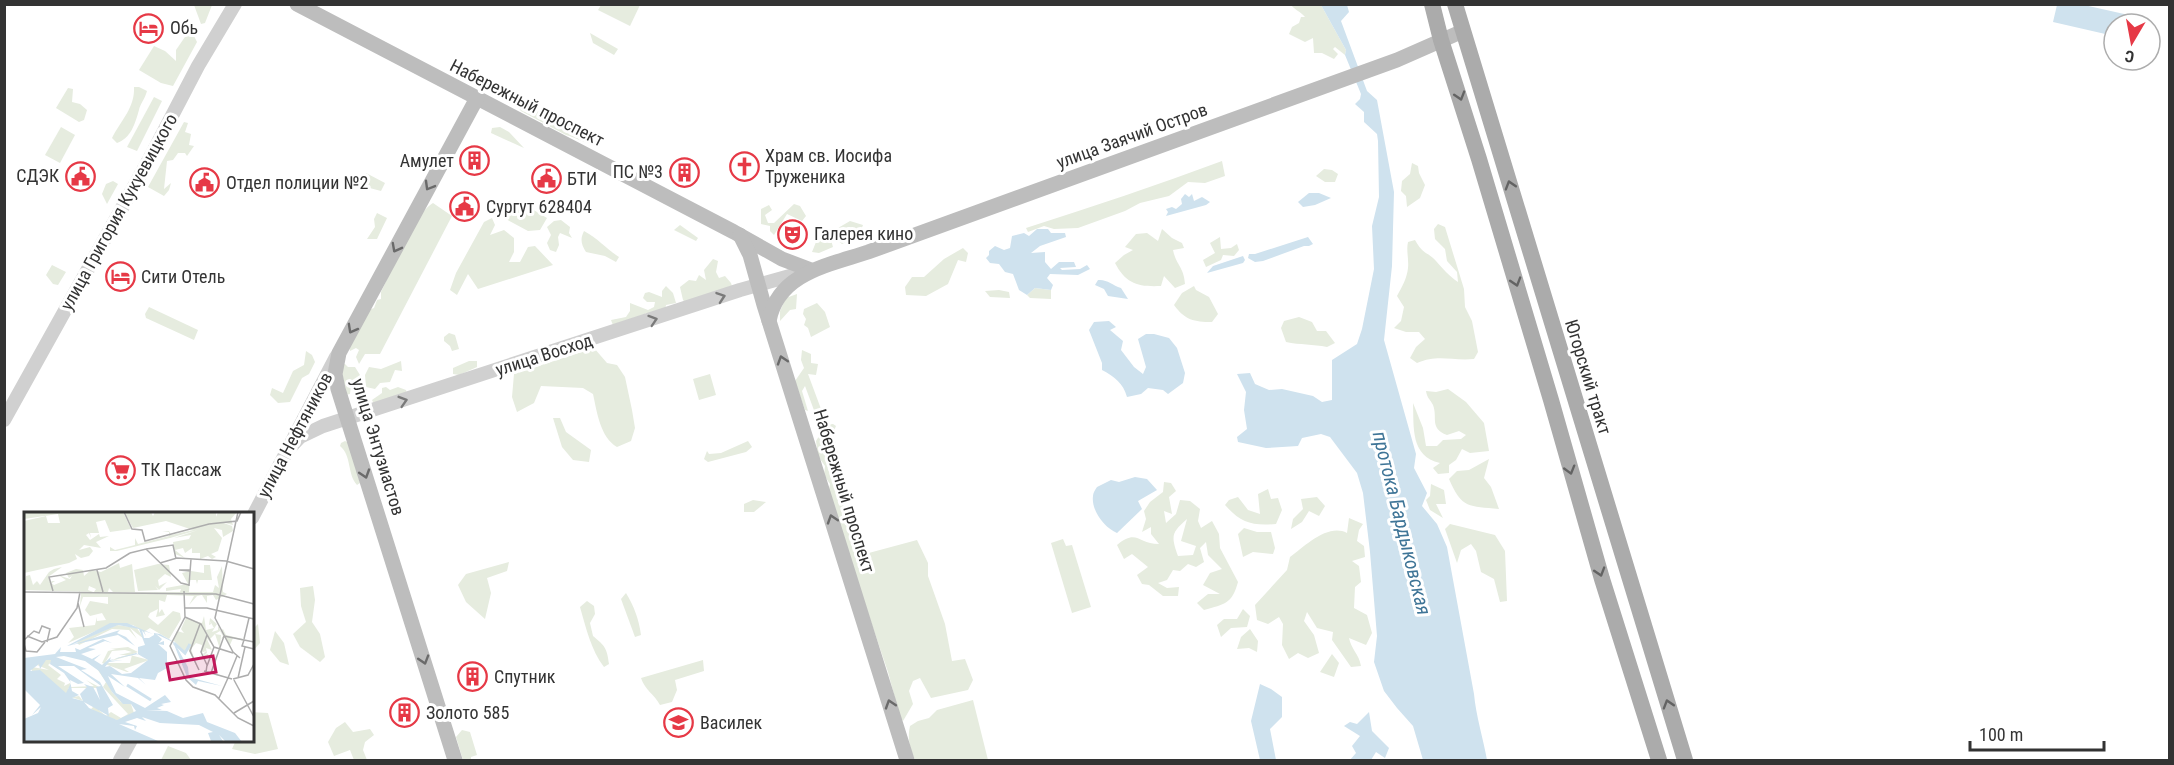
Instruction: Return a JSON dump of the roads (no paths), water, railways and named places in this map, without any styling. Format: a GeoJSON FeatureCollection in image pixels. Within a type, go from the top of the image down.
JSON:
{"type":"FeatureCollection","features":[{"type":"Feature","properties":{"kind":"main road","name":"Набережный проспект"},"geometry":{"type":"LineString","coordinates":[[297,4],[782,259],[811,270]]}},
{"type":"Feature","properties":{"kind":"main road"},"geometry":{"type":"LineString","coordinates":[[1432,4],[1441,40],[1490,193],[1602,579],[1659,760]]}},
{"type":"Feature","properties":{"kind":"main road","name":"Югорский тракт"},"geometry":{"type":"LineString","coordinates":[[1455,4],[1685,760]]}},
{"type":"Feature","properties":{"kind":"main road","name":"улица Заячий Остров"},"geometry":{"type":"LineString","coordinates":[[769,321],[775,300],[780,293],[811,270],[885,246],[1397,60],[1463,30]]}},
{"type":"Feature","properties":{"kind":"main road","name":"улица Энтузиастов"},"geometry":{"type":"LineString","coordinates":[[455,760],[335,374],[339,353],[477,98]]}},
{"type":"Feature","properties":{"kind":"main road","name":"Набережный проспект"},"geometry":{"type":"LineString","coordinates":[[740,235],[750,255],[907,760]]}},
{"type":"Feature","properties":{"kind":"street","name":"улица Григория Кукуевицкого"},"geometry":{"type":"LineString","coordinates":[[4,420],[151,156],[198,66],[235,4]]}},
{"type":"Feature","properties":{"kind":"street","name":"улица Восход"},"geometry":{"type":"LineString","coordinates":[[285,453],[300,437],[312,429],[811,270]]}},
{"type":"Feature","properties":{"kind":"street","name":"улица Нефтяников"},"geometry":{"type":"LineString","coordinates":[[254,514],[339,353]]}},
{"type":"Feature","properties":{"kind":"street"},"geometry":{"type":"LineString","coordinates":[[120,760],[130,741]]}},
{"type":"Feature","properties":{"kind":"water","name":"протока Бардыковская"},"geometry":{"type":"Polygon","coordinates":[[[1321,5],[1347,5],[1349,12],[1341,21],[1367,91],[1377,100],[1394,192],[1392,266],[1384,340],[1416,454],[1414,468],[1427,493],[1422,506],[1437,524],[1447,547],[1487,760],[1423,760],[1413,726],[1384,691],[1374,662],[1377,636],[1363,493],[1357,473],[1330,437],[1321,434],[1302,438],[1298,446],[1266,448],[1238,442],[1237,437],[1247,429],[1244,410],[1246,392],[1237,374],[1250,373],[1255,384],[1269,390],[1282,389],[1313,396],[1322,402],[1332,400],[1332,360],[1357,344],[1374,269],[1372,226],[1379,197],[1377,134],[1364,122],[1364,112],[1355,104],[1361,94],[1345,55],[1346,50],[1321,5]]]}},
{"type":"Feature","properties":{"kind":"water"},"geometry":{"type":"Polygon","coordinates":[[[2057,5],[2084,5],[2115,12],[2102,12],[2102,33],[2053,22],[2057,5]]]}},
{"type":"Feature","properties":{"kind":"water"},"geometry":{"type":"Polygon","coordinates":[[[1309,193],[1319,193],[1331,198],[1303,207],[1298,202],[1309,193]]]}},
{"type":"Feature","properties":{"kind":"water"},"geometry":{"type":"Polygon","coordinates":[[[1185,194],[1189,197],[1192,194],[1194,201],[1202,197],[1210,202],[1166,216],[1168,212],[1166,209],[1172,207],[1176,209],[1182,204],[1181,199],[1185,194]]]}},
{"type":"Feature","properties":{"kind":"water"},"geometry":{"type":"Polygon","coordinates":[[[1037,229],[1048,229],[1051,233],[1065,233],[1066,237],[1040,246],[1031,253],[1045,252],[1045,262],[1051,269],[1059,262],[1074,262],[1076,267],[1060,268],[1062,270],[1080,269],[1087,265],[1090,269],[1078,275],[1050,274],[1047,278],[1053,285],[1051,290],[1035,288],[1027,295],[1019,290],[1013,274],[1005,272],[999,264],[990,263],[986,258],[995,246],[1004,250],[1010,248],[1012,236],[1024,233],[1029,236],[1037,229]]]}},
{"type":"Feature","properties":{"kind":"water"},"geometry":{"type":"Polygon","coordinates":[[[1308,237],[1313,244],[1309,246],[1263,261],[1255,262],[1248,258],[1249,254],[1308,237]]]}},
{"type":"Feature","properties":{"kind":"water"},"geometry":{"type":"Polygon","coordinates":[[[1243,256],[1245,260],[1243,263],[1207,273],[1213,266],[1243,256]]]}},
{"type":"Feature","properties":{"kind":"water"},"geometry":{"type":"Polygon","coordinates":[[[1098,280],[1107,281],[1121,288],[1128,299],[1108,296],[1104,289],[1095,285],[1098,280]]]}},
{"type":"Feature","properties":{"kind":"water"},"geometry":{"type":"Polygon","coordinates":[[[1109,321],[1116,327],[1110,330],[1123,341],[1121,350],[1134,367],[1143,374],[1146,367],[1138,339],[1146,334],[1169,338],[1177,348],[1185,373],[1183,383],[1168,394],[1163,390],[1148,388],[1141,394],[1127,397],[1118,381],[1102,370],[1102,363],[1089,330],[1094,322],[1109,321]]]}},
{"type":"Feature","properties":{"kind":"water"},"geometry":{"type":"Polygon","coordinates":[[[1135,477],[1147,479],[1157,490],[1138,501],[1142,509],[1117,533],[1104,523],[1097,513],[1093,494],[1097,487],[1111,480],[1119,482],[1135,477]]]}},
{"type":"Feature","properties":{"kind":"water"},"geometry":{"type":"Polygon","coordinates":[[[1260,684],[1282,697],[1282,717],[1270,729],[1276,760],[1260,760],[1251,721],[1260,684]]]}},
{"type":"Feature","properties":{"kind":"water"},"geometry":{"type":"Polygon","coordinates":[[[1369,712],[1372,731],[1389,748],[1385,758],[1376,752],[1371,760],[1350,760],[1356,753],[1352,746],[1360,736],[1344,726],[1350,722],[1357,724],[1369,712]]]}},
{"type":"Feature","properties":{"kind":"place","name":"Обь"},"geometry":{"type":"Point","coordinates":[149,28]}},
{"type":"Feature","properties":{"kind":"place","name":"Амулет"},"geometry":{"type":"Point","coordinates":[475,161]}},
{"type":"Feature","properties":{"kind":"place","name":"Храм св. Иосифа Труженика"},"geometry":{"type":"Point","coordinates":[744,166]}},
{"type":"Feature","properties":{"kind":"place","name":"ПС №3"},"geometry":{"type":"Point","coordinates":[684,172]}},
{"type":"Feature","properties":{"kind":"place","name":"СДЭК"},"geometry":{"type":"Point","coordinates":[80,176]}},
{"type":"Feature","properties":{"kind":"place","name":"БТИ"},"geometry":{"type":"Point","coordinates":[546,179]}},
{"type":"Feature","properties":{"kind":"place","name":"Отдел полиции №2"},"geometry":{"type":"Point","coordinates":[205,183]}},
{"type":"Feature","properties":{"kind":"place","name":"Сургут 628404"},"geometry":{"type":"Point","coordinates":[465,207]}},
{"type":"Feature","properties":{"kind":"place","name":"Галерея кино"},"geometry":{"type":"Point","coordinates":[793,234]}},
{"type":"Feature","properties":{"kind":"place","name":"Сити Отель"},"geometry":{"type":"Point","coordinates":[120,277]}},
{"type":"Feature","properties":{"kind":"place","name":"ТК Пассаж"},"geometry":{"type":"Point","coordinates":[120,470]}},
{"type":"Feature","properties":{"kind":"place","name":"Спутник"},"geometry":{"type":"Point","coordinates":[473,677]}},
{"type":"Feature","properties":{"kind":"place","name":"Золото 585"},"geometry":{"type":"Point","coordinates":[405,713]}},
{"type":"Feature","properties":{"kind":"place","name":"Василек"},"geometry":{"type":"Point","coordinates":[679,723]}}]}
